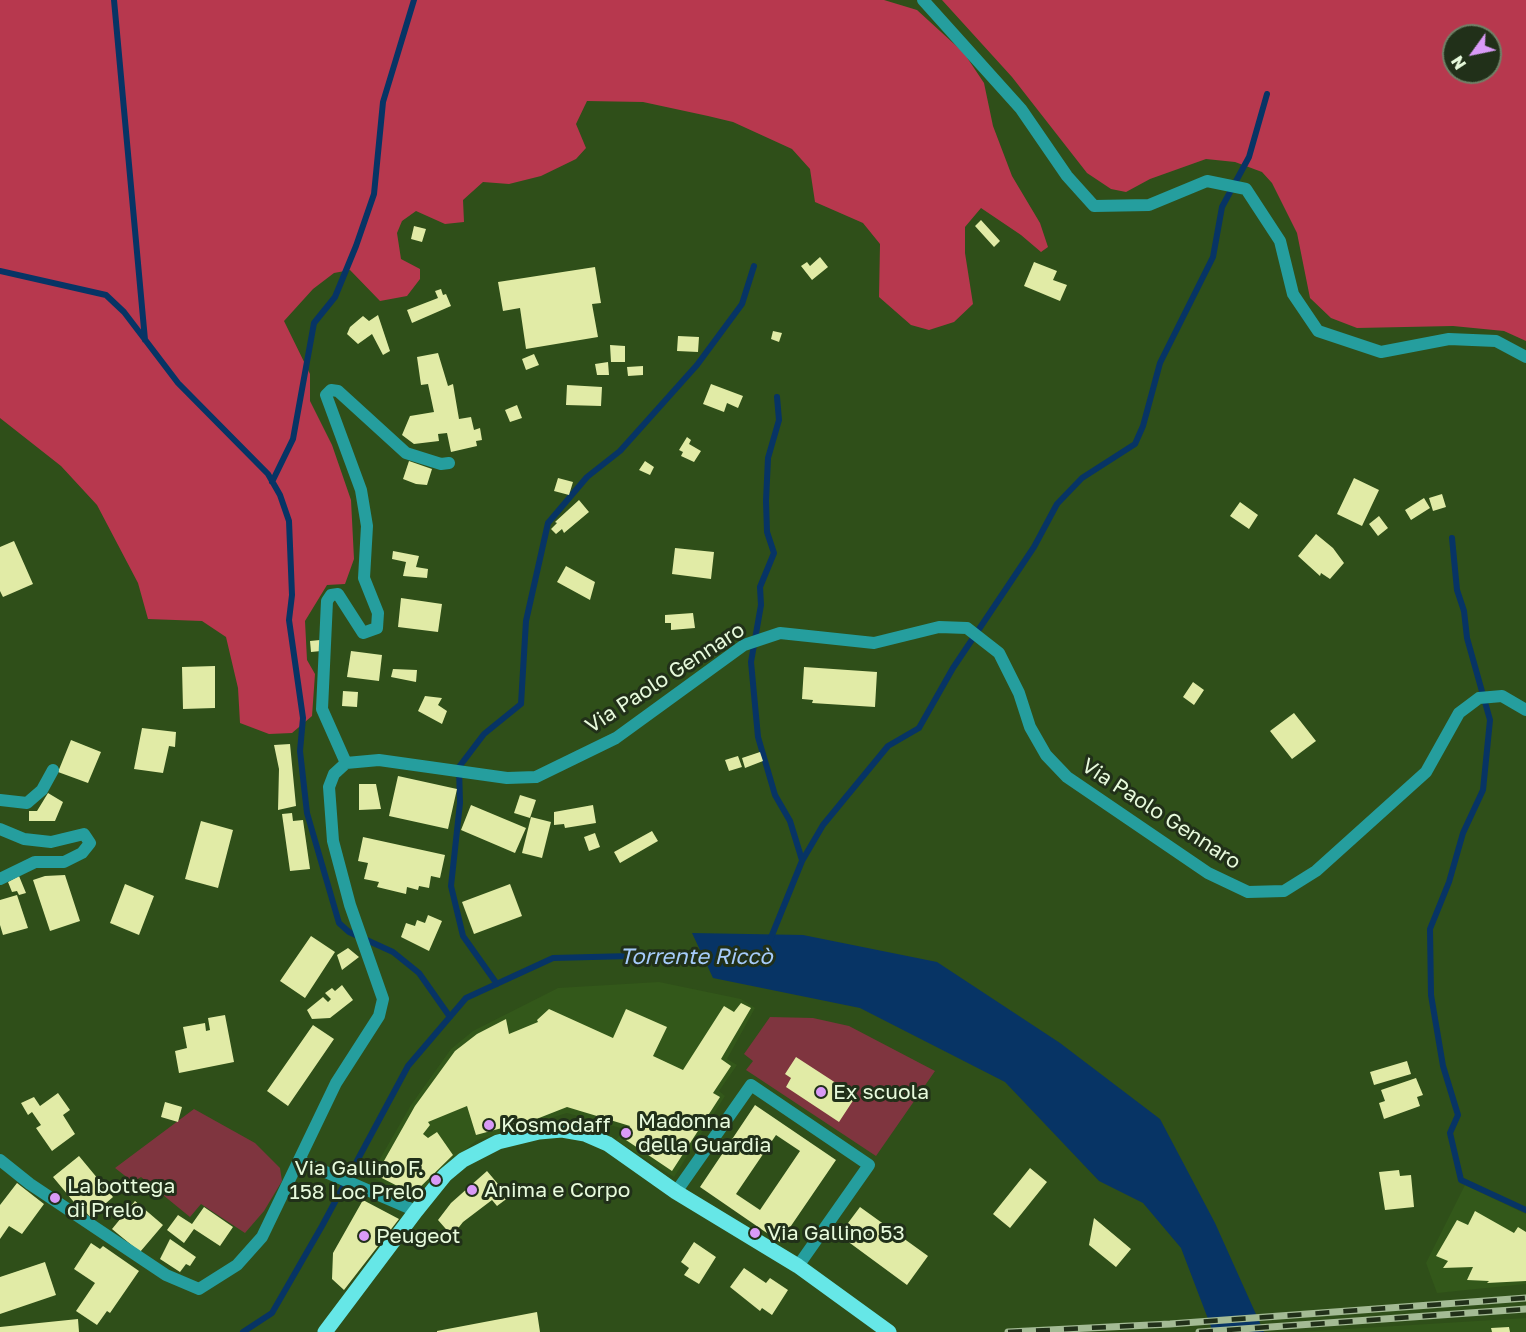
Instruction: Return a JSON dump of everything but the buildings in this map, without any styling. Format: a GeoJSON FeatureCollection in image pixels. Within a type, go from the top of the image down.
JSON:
{"type":"FeatureCollection","features":[{"type":"Feature","properties":{"kind":"main road"},"geometry":{"type":"LineString","coordinates":[[325,1332],[445,1175],[481,1149],[516,1137],[562,1130],[585,1134],[609,1144],[676,1192],[798,1266],[888,1332]]}},
{"type":"Feature","properties":{"kind":"street"},"geometry":{"type":"LineString","coordinates":[[923,0],[1021,109],[1067,176],[1094,206],[1149,205],[1207,182],[1246,189],[1280,242],[1293,294],[1318,331],[1381,352],[1449,339],[1496,341],[1526,357]]}},
{"type":"Feature","properties":{"kind":"street"},"geometry":{"type":"LineString","coordinates":[[0,1160],[39,1190],[166,1275],[199,1289],[237,1265],[262,1237],[305,1163],[336,1083],[379,1016],[383,999],[350,905],[333,841],[329,787],[334,774],[346,763],[322,709],[327,602],[331,595],[338,594],[363,633],[376,628],[378,613],[364,578],[367,526],[361,490],[326,395],[331,390],[338,391],[406,453],[441,464],[449,463]]}},
{"type":"Feature","properties":{"kind":"street","name":"Via Paolo Gennaro"},"geometry":{"type":"LineString","coordinates":[[346,763],[380,760],[507,778],[536,777],[616,738],[744,645],[780,633],[874,643],[939,627],[967,628],[999,652],[1019,693],[1030,727],[1046,755],[1067,777],[1208,873],[1248,892],[1284,891],[1316,871],[1426,772],[1459,713],[1479,698],[1502,696],[1526,710]]}},
{"type":"Feature","properties":{"kind":"street"},"geometry":{"type":"LineString","coordinates":[[0,800],[27,803],[42,790],[53,770]]}},
{"type":"Feature","properties":{"kind":"street"},"geometry":{"type":"LineString","coordinates":[[0,829],[24,839],[51,842],[84,834],[90,843],[82,853],[64,862],[35,862],[0,879]]}},
{"type":"Feature","properties":{"kind":"street"},"geometry":{"type":"LineString","coordinates":[[676,1192],[750,1085],[869,1165],[798,1266]]}},
{"type":"Feature","properties":{"kind":"street"},"geometry":{"type":"LineString","coordinates":[[305,1163],[416,1211]]}},
{"type":"Feature","properties":{"kind":"shaded area"},"geometry":{"type":"Polygon","coordinates":[[[0,0],[884,0],[917,10],[964,53],[984,83],[993,126],[1012,176],[1040,223],[1048,247],[1041,252],[1021,235],[981,208],[965,227],[965,253],[973,304],[954,322],[929,330],[911,325],[879,297],[880,244],[863,223],[815,202],[810,169],[792,149],[733,122],[708,116],[643,102],[587,101],[576,124],[586,148],[576,159],[541,176],[509,184],[483,182],[463,200],[464,222],[445,224],[416,211],[402,221],[397,233],[401,259],[420,269],[420,279],[407,296],[380,301],[350,270],[334,273],[313,289],[284,321],[310,374],[310,401],[332,445],[351,500],[354,559],[345,584],[327,585],[305,621],[307,660],[315,674],[312,716],[292,733],[269,734],[240,723],[238,688],[226,637],[202,621],[148,619],[138,583],[97,505],[61,466],[0,418],[0,0]]]}},
{"type":"Feature","properties":{"kind":"shaded area"},"geometry":{"type":"Polygon","coordinates":[[[942,0],[1526,0],[1526,341],[1504,331],[1453,326],[1357,328],[1331,318],[1310,298],[1297,233],[1272,183],[1262,172],[1235,162],[1206,159],[1150,179],[1126,192],[1111,189],[1087,173],[1012,77],[942,0]]]}},
{"type":"Feature","properties":{"kind":"shaded area"},"geometry":{"type":"Polygon","coordinates":[[[659,982],[741,999],[755,1008],[727,1059],[737,1065],[719,1091],[725,1096],[674,1177],[616,1140],[624,1129],[567,1113],[477,1140],[440,1171],[414,1199],[370,1176],[411,1105],[451,1049],[473,1031],[558,988],[659,982]]]}},
{"type":"Feature","properties":{"kind":"shaded area"},"geometry":{"type":"Polygon","coordinates":[[[770,1017],[813,1018],[849,1026],[935,1071],[876,1156],[746,1070],[753,1061],[744,1054],[770,1017]]]}},
{"type":"Feature","properties":{"kind":"shaded area"},"geometry":{"type":"Polygon","coordinates":[[[194,1109],[255,1143],[280,1168],[282,1181],[264,1211],[245,1233],[201,1204],[190,1217],[141,1177],[133,1182],[115,1168],[194,1109]]]}},
{"type":"Feature","properties":{"kind":"shaded area"},"geometry":{"type":"Polygon","coordinates":[[[1465,1185],[1526,1214],[1526,1284],[1437,1293],[1426,1263],[1465,1185]]]}},
{"type":"Feature","properties":{"kind":"shaded area"},"geometry":{"type":"Polygon","coordinates":[[[1526,1318],[1526,1332],[1297,1332],[1526,1318]]]}},
{"type":"Feature","properties":{"kind":"water"},"geometry":{"type":"Polygon","coordinates":[[[692,933],[803,935],[937,962],[1060,1043],[1160,1119],[1215,1223],[1264,1332],[1213,1332],[1181,1248],[1143,1203],[1099,1181],[1005,1082],[860,1008],[713,978],[692,933]]]}},
{"type":"Feature","properties":{"kind":"waterway"},"geometry":{"type":"LineString","coordinates":[[114,0],[145,340]]}},
{"type":"Feature","properties":{"kind":"waterway"},"geometry":{"type":"LineString","coordinates":[[272,482],[293,439],[314,323],[335,297],[374,194],[383,102],[414,0]]}},
{"type":"Feature","properties":{"kind":"waterway"},"geometry":{"type":"LineString","coordinates":[[770,940],[802,861],[823,825],[888,746],[919,728],[953,668],[1034,547],[1057,504],[1082,478],[1135,444],[1143,426],[1160,363],[1213,257],[1222,207],[1249,157],[1267,94]]}},
{"type":"Feature","properties":{"kind":"waterway"},"geometry":{"type":"LineString","coordinates":[[497,984],[463,936],[451,886],[460,803],[459,767],[484,734],[521,704],[526,621],[548,523],[587,477],[620,451],[697,365],[742,304],[754,266]]}},
{"type":"Feature","properties":{"kind":"waterway"},"geometry":{"type":"LineString","coordinates":[[0,271],[106,295],[124,312],[178,383],[268,474],[280,495],[289,521],[292,595],[289,620],[303,718],[300,751],[307,813],[339,923],[349,932],[393,952],[419,973],[450,1017]]}},
{"type":"Feature","properties":{"kind":"waterway"},"geometry":{"type":"LineString","coordinates":[[777,397],[779,420],[768,458],[766,501],[767,532],[774,553],[760,587],[761,605],[751,662],[758,737],[775,795],[790,821],[802,860]]}},
{"type":"Feature","properties":{"kind":"waterway"},"geometry":{"type":"LineString","coordinates":[[1452,538],[1457,590],[1464,611],[1467,638],[1490,720],[1483,790],[1463,833],[1449,882],[1430,929],[1431,995],[1443,1066],[1458,1115],[1450,1133],[1461,1180],[1526,1210]]}},
{"type":"Feature","properties":{"kind":"waterway","name":"Torrente Riccò"},"geometry":{"type":"LineString","coordinates":[[243,1332],[272,1313],[322,1226],[408,1066],[466,998],[553,958],[708,954]]}},
{"type":"Feature","properties":{"kind":"railway"},"geometry":{"type":"LineString","coordinates":[[1008,1332],[1170,1324],[1526,1298]]}},
{"type":"Feature","properties":{"kind":"railway"},"geometry":{"type":"LineString","coordinates":[[1199,1332],[1526,1309]]}},
{"type":"Feature","properties":{"kind":"place","name":"Ex scuola"},"geometry":{"type":"Point","coordinates":[821,1092]}},
{"type":"Feature","properties":{"kind":"place","name":"Kosmodaff"},"geometry":{"type":"Point","coordinates":[489,1125]}},
{"type":"Feature","properties":{"kind":"place","name":"Madonna della Guardia"},"geometry":{"type":"Point","coordinates":[626,1133]}},
{"type":"Feature","properties":{"kind":"place","name":"Via Gallino F. 158 Loc Prelo"},"geometry":{"type":"Point","coordinates":[436,1180]}},
{"type":"Feature","properties":{"kind":"place","name":"Anima e Corpo"},"geometry":{"type":"Point","coordinates":[472,1190]}},
{"type":"Feature","properties":{"kind":"place","name":"La bottega di Prelo"},"geometry":{"type":"Point","coordinates":[55,1198]}},
{"type":"Feature","properties":{"kind":"place","name":"Via Gallino 53"},"geometry":{"type":"Point","coordinates":[755,1233]}},
{"type":"Feature","properties":{"kind":"place","name":"Peugeot"},"geometry":{"type":"Point","coordinates":[364,1236]}}]}
